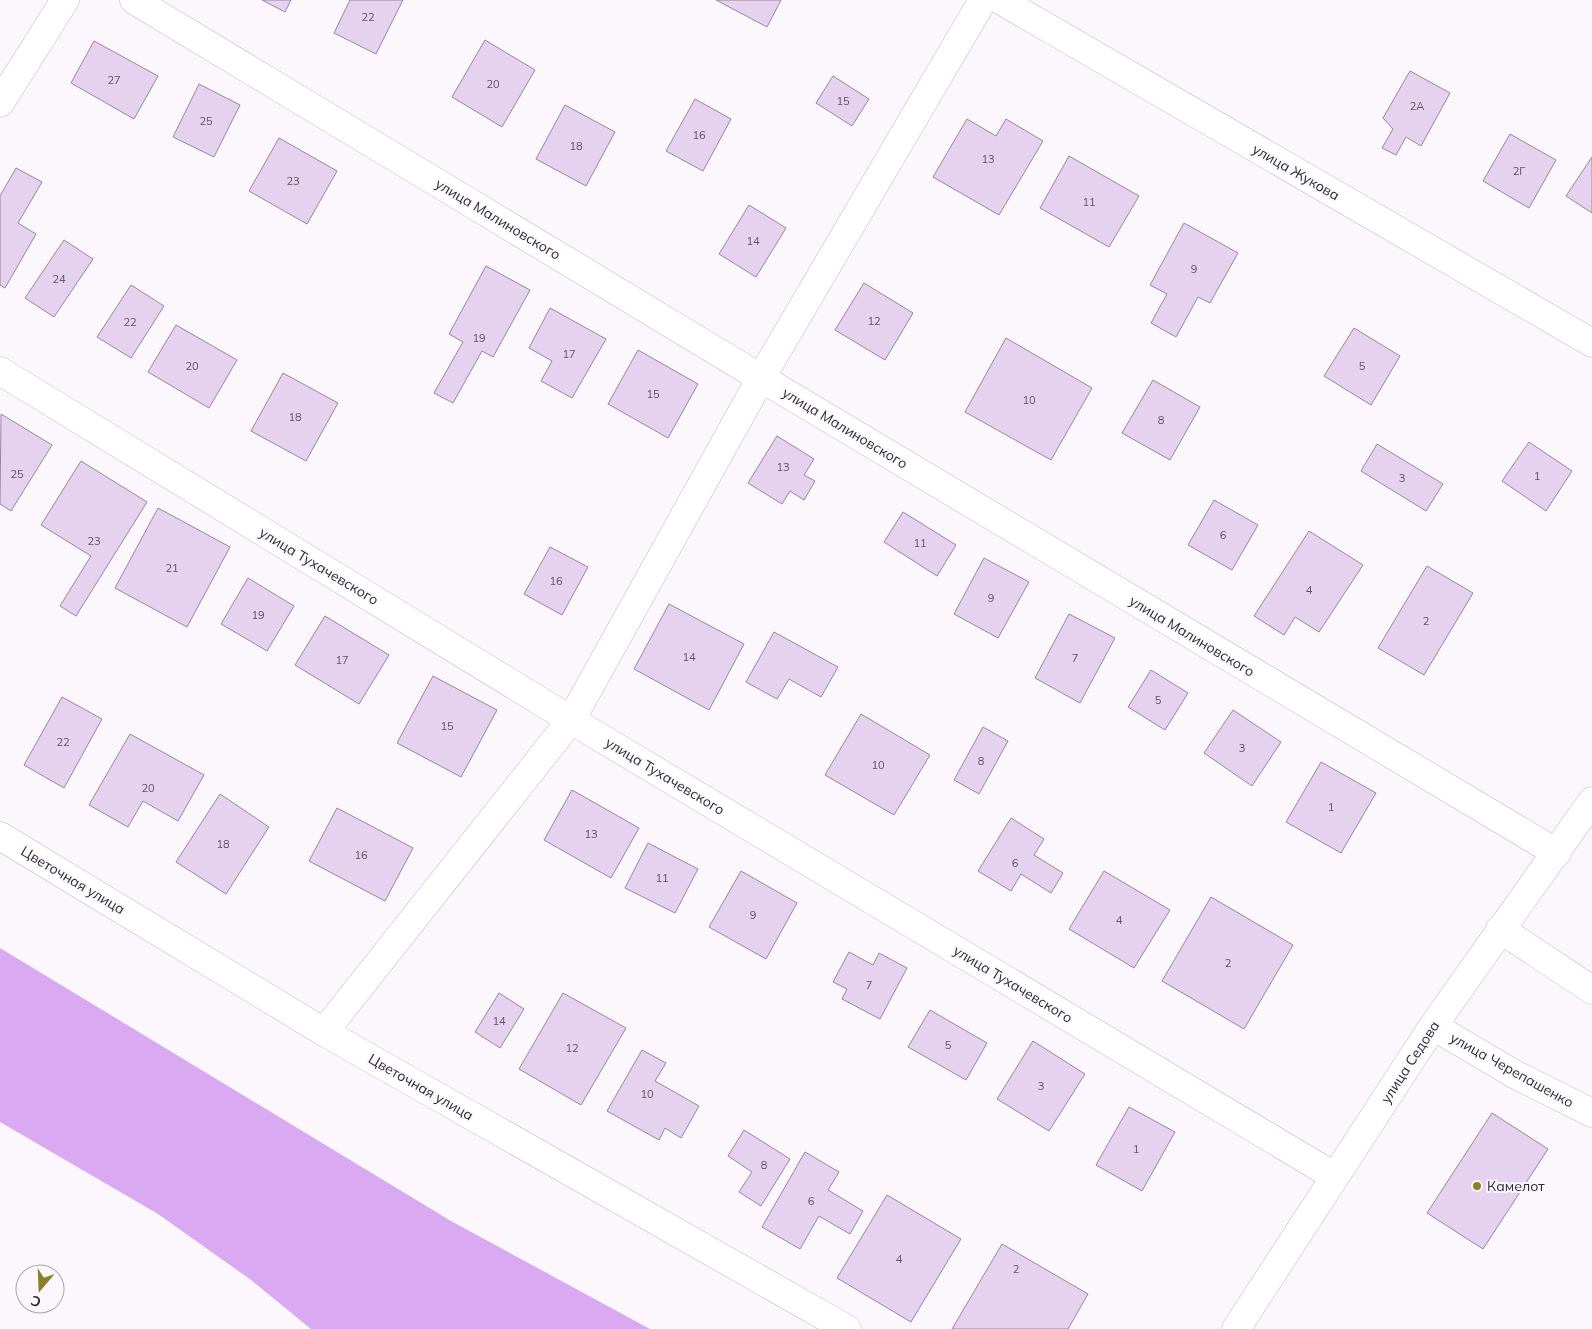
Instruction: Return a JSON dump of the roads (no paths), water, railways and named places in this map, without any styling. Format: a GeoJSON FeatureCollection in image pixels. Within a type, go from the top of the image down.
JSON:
{"type":"FeatureCollection","features":[{"type":"Feature","properties":{"kind":"street"},"geometry":{"type":"LineString","coordinates":[[0,104],[65,0]]}},
{"type":"Feature","properties":{"kind":"street","name":"улица Малиновского"},"geometry":{"type":"LineString","coordinates":[[134,0],[761,378],[1557,853]]}},
{"type":"Feature","properties":{"kind":"street"},"geometry":{"type":"LineString","coordinates":[[324,1032],[570,720],[761,378],[983,0]]}},
{"type":"Feature","properties":{"kind":"street","name":"улица Жукова"},"geometry":{"type":"LineString","coordinates":[[1000,0],[1592,343]]}},
{"type":"Feature","properties":{"kind":"street","name":"улица Тухачевского"},"geometry":{"type":"LineString","coordinates":[[0,371],[570,720],[1334,1176]]}},
{"type":"Feature","properties":{"kind":"street","name":"улица Седова"},"geometry":{"type":"LineString","coordinates":[[1236,1329],[1433,1026],[1592,801]]}},
{"type":"Feature","properties":{"kind":"street","name":"Цветочная улица"},"geometry":{"type":"LineString","coordinates":[[0,836],[324,1032],[847,1329]]}},
{"type":"Feature","properties":{"kind":"street"},"geometry":{"type":"LineString","coordinates":[[1500,929],[1592,990]]}},
{"type":"Feature","properties":{"kind":"street","name":"улица Черепашенко"},"geometry":{"type":"LineString","coordinates":[[1433,1026],[1516,1075],[1592,1113]]}},
{"type":"Feature","properties":{"kind":"place","name":"Камелот"},"geometry":{"type":"Point","coordinates":[1477,1186]}}]}
